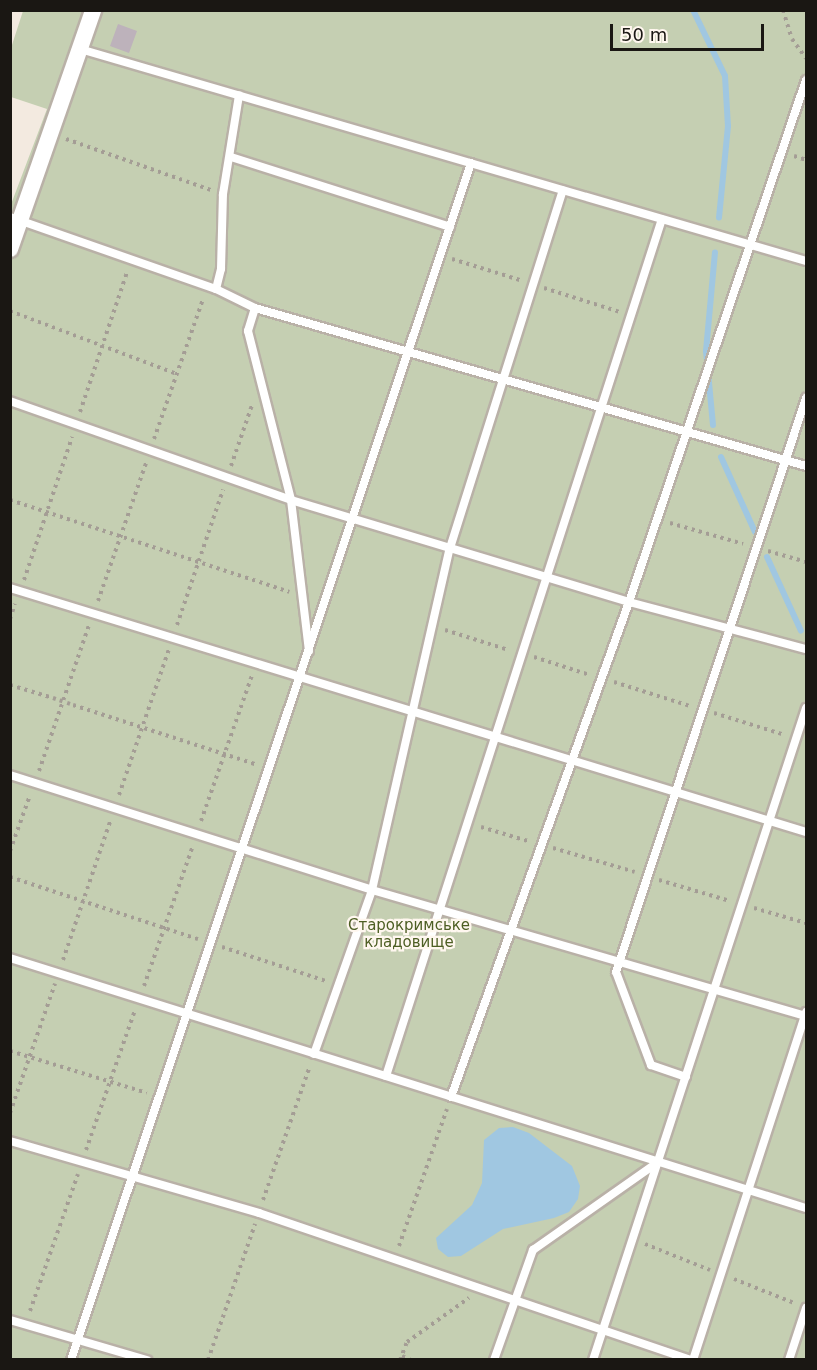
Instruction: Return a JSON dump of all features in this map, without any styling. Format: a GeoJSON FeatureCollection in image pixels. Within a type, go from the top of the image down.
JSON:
{"type":"FeatureCollection","features":[{"type":"Feature","properties":{"kind":"street"},"geometry":{"type":"LineString","coordinates":[[10,249],[15,219],[51,134],[93,10]]}},
{"type":"Feature","properties":{"kind":"lane"},"geometry":{"type":"LineString","coordinates":[[80,49],[807,261]]}},
{"type":"Feature","properties":{"kind":"lane"},"geometry":{"type":"LineString","coordinates":[[451,1097],[509,930],[629,602],[807,80]]}},
{"type":"Feature","properties":{"kind":"lane"},"geometry":{"type":"LineString","coordinates":[[212,288],[221,269],[223,194],[231,157],[238,95]]}},
{"type":"Feature","properties":{"kind":"lane"},"geometry":{"type":"LineString","coordinates":[[231,157],[450,227]]}},
{"type":"Feature","properties":{"kind":"lane"},"geometry":{"type":"LineString","coordinates":[[71,1359],[244,849],[471,163]]}},
{"type":"Feature","properties":{"kind":"lane"},"geometry":{"type":"LineString","coordinates":[[314,1054],[372,890],[450,548],[563,190]]}},
{"type":"Feature","properties":{"kind":"lane"},"geometry":{"type":"LineString","coordinates":[[15,219],[212,288],[255,308],[409,350],[601,409],[807,466]]}},
{"type":"Feature","properties":{"kind":"lane"},"geometry":{"type":"LineString","coordinates":[[386,1076],[662,219]]}},
{"type":"Feature","properties":{"kind":"lane"},"geometry":{"type":"LineString","coordinates":[[255,308],[248,331],[291,500],[309,654]]}},
{"type":"Feature","properties":{"kind":"lane"},"geometry":{"type":"LineString","coordinates":[[686,1077],[651,1065],[616,972],[807,398]]}},
{"type":"Feature","properties":{"kind":"lane"},"geometry":{"type":"LineString","coordinates":[[10,401],[291,500],[629,602],[807,649]]}},
{"type":"Feature","properties":{"kind":"lane"},"geometry":{"type":"LineString","coordinates":[[10,588],[807,832]]}},
{"type":"Feature","properties":{"kind":"lane"},"geometry":{"type":"LineString","coordinates":[[593,1359],[807,708]]}},
{"type":"Feature","properties":{"kind":"lane"},"geometry":{"type":"LineString","coordinates":[[10,775],[372,890],[806,1015],[693,1359],[394,1258],[133,1176],[10,1141]]}},
{"type":"Feature","properties":{"kind":"lane"},"geometry":{"type":"LineString","coordinates":[[10,958],[807,1208]]}},
{"type":"Feature","properties":{"kind":"lane"},"geometry":{"type":"LineString","coordinates":[[494,1359],[533,1250],[658,1162]]}},
{"type":"Feature","properties":{"kind":"lane"},"geometry":{"type":"LineString","coordinates":[[789,1359],[807,1308]]}},
{"type":"Feature","properties":{"kind":"lane"},"geometry":{"type":"LineString","coordinates":[[10,1320],[147,1359]]}},
{"type":"Feature","properties":{"kind":"path"},"geometry":{"type":"LineString","coordinates":[[783,10],[792,39],[807,58]]}},
{"type":"Feature","properties":{"kind":"path"},"geometry":{"type":"LineString","coordinates":[[51,134],[223,194]]}},
{"type":"Feature","properties":{"kind":"path"},"geometry":{"type":"LineString","coordinates":[[10,850],[177,374],[212,288]]}},
{"type":"Feature","properties":{"kind":"path"},"geometry":{"type":"LineString","coordinates":[[10,311],[177,374]]}},
{"type":"Feature","properties":{"kind":"path"},"geometry":{"type":"LineString","coordinates":[[10,1113],[260,381]]}},
{"type":"Feature","properties":{"kind":"path"},"geometry":{"type":"LineString","coordinates":[[10,500],[303,596]]}},
{"type":"Feature","properties":{"kind":"path"},"geometry":{"type":"LineString","coordinates":[[657,519],[807,562]]}},
{"type":"Feature","properties":{"kind":"path"},"geometry":{"type":"LineString","coordinates":[[433,626],[796,739]]}},
{"type":"Feature","properties":{"kind":"path"},"geometry":{"type":"LineString","coordinates":[[10,685],[270,769]]}},
{"type":"Feature","properties":{"kind":"path"},"geometry":{"type":"LineString","coordinates":[[10,877],[338,986]]}},
{"type":"Feature","properties":{"kind":"path"},"geometry":{"type":"LineString","coordinates":[[10,1051],[159,1098]]}},
{"type":"Feature","properties":{"kind":"path"},"geometry":{"type":"LineString","coordinates":[[394,1258],[451,1097]]}},
{"type":"Feature","properties":{"kind":"path"},"geometry":{"type":"LineString","coordinates":[[411,1359],[401,1358],[406,1342],[482,1288]]}},
{"type":"Feature","properties":{"kind":"green space","name":"Старокримське кладовище"},"geometry":{"type":"Polygon","coordinates":[[[23,11],[806,11],[806,1359],[11,1360],[10,207],[47,109],[11,97],[11,48],[23,11]]]}},
{"type":"Feature","properties":{"kind":"water"},"geometry":{"type":"Polygon","coordinates":[[[513,1127],[529,1133],[572,1166],[580,1186],[578,1199],[569,1212],[554,1218],[503,1229],[461,1256],[448,1257],[438,1249],[436,1238],[472,1205],[482,1183],[484,1140],[499,1128],[513,1127]]]}},
{"type":"Feature","properties":{"kind":"building"},"geometry":{"type":"Polygon","coordinates":[[[118,24],[137,31],[129,53],[110,46],[118,24]]]}},
{"type":"Feature","properties":{"kind":"waterway"},"geometry":{"type":"LineString","coordinates":[[693,10],[725,76],[728,126],[719,218]]}},
{"type":"Feature","properties":{"kind":"waterway"},"geometry":{"type":"LineString","coordinates":[[713,425],[706,351],[715,252]]}},
{"type":"Feature","properties":{"kind":"waterway"},"geometry":{"type":"LineString","coordinates":[[721,457],[755,532]]}},
{"type":"Feature","properties":{"kind":"waterway"},"geometry":{"type":"LineString","coordinates":[[767,557],[801,631]]}}]}
